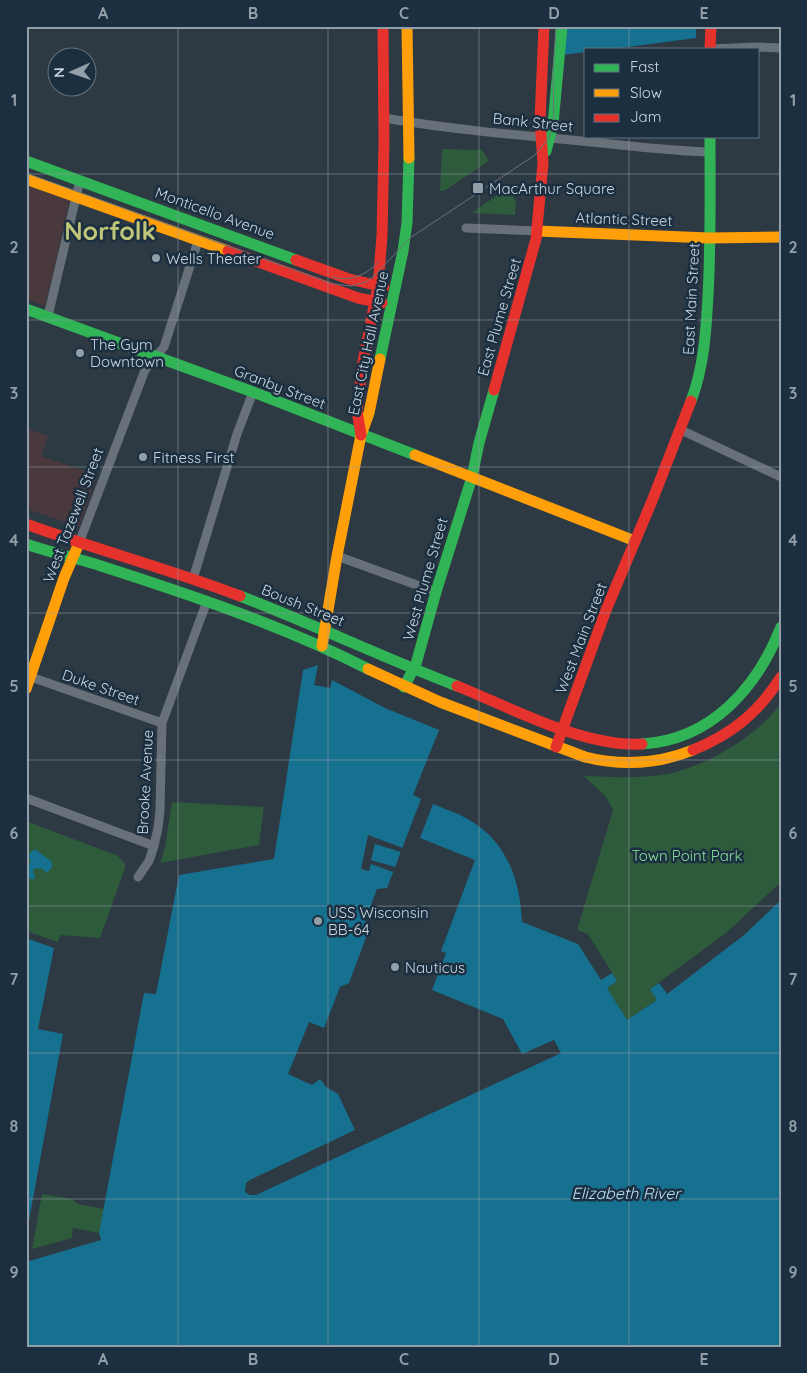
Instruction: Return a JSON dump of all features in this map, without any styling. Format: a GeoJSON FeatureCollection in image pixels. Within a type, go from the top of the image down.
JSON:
{"type":"FeatureCollection","features":[{"type":"Feature","properties":{"kind":"main road","name":"East City Hall Avenue"},"geometry":{"type":"LineString","coordinates":[[362,434],[356,411],[376,302],[384,201],[383,26]]}},
{"type":"Feature","properties":{"kind":"main road","name":"East City Hall Avenue"},"geometry":{"type":"LineString","coordinates":[[362,434],[369,413],[404,242],[407,214],[407,26]]}},
{"type":"Feature","properties":{"kind":"main road","name":"East Plume Street"},"geometry":{"type":"LineString","coordinates":[[472,477],[479,443],[537,231],[545,138],[541,75],[544,26]]}},
{"type":"Feature","properties":{"kind":"main road","name":"East Plume Street"},"geometry":{"type":"LineString","coordinates":[[545,138],[553,124],[562,26]]}},
{"type":"Feature","properties":{"kind":"main road"},"geometry":{"type":"LineString","coordinates":[[710,48],[711,26]]}},
{"type":"Feature","properties":{"kind":"main road","name":"East Main Street"},"geometry":{"type":"LineString","coordinates":[[635,541],[681,430],[697,386],[703,360],[706,340],[710,138]]}},
{"type":"Feature","properties":{"kind":"main road","name":"Monticello Avenue"},"geometry":{"type":"LineString","coordinates":[[26,161],[349,279],[395,289]]}},
{"type":"Feature","properties":{"kind":"main road"},"geometry":{"type":"LineString","coordinates":[[26,179],[358,298],[392,305]]}},
{"type":"Feature","properties":{"kind":"main road","name":"Atlantic Street"},"geometry":{"type":"LineString","coordinates":[[537,231],[709,238],[781,237]]}},
{"type":"Feature","properties":{"kind":"main road","name":"Granby Street"},"geometry":{"type":"LineString","coordinates":[[26,308],[253,392],[635,541]]}},
{"type":"Feature","properties":{"kind":"main road"},"geometry":{"type":"LineString","coordinates":[[322,646],[337,556],[362,434]]}},
{"type":"Feature","properties":{"kind":"main road","name":"West Plume Street"},"geometry":{"type":"LineString","coordinates":[[404,687],[414,670],[472,477]]}},
{"type":"Feature","properties":{"kind":"main road","name":"Boush Street"},"geometry":{"type":"LineString","coordinates":[[26,524],[193,579],[325,630],[414,670],[563,729],[598,740],[621,744],[652,744],[677,738],[715,718],[728,708],[759,673],[768,658],[781,627]]}},
{"type":"Feature","properties":{"kind":"main road","name":"West Main Street"},"geometry":{"type":"LineString","coordinates":[[556,747],[606,610],[635,541]]}},
{"type":"Feature","properties":{"kind":"main road","name":"West Tazewell Street"},"geometry":{"type":"LineString","coordinates":[[26,689],[79,543]]}},
{"type":"Feature","properties":{"kind":"main road","name":"Boush Street"},"geometry":{"type":"LineString","coordinates":[[26,544],[207,601],[322,646],[404,687],[556,747],[589,758],[633,763],[662,760],[688,753],[739,726],[774,691],[781,677]]}},
{"type":"Feature","properties":{"kind":"street"},"geometry":{"type":"LineString","coordinates":[[733,48],[781,48]]}},
{"type":"Feature","properties":{"kind":"street","name":"Bank Street"},"geometry":{"type":"LineString","coordinates":[[384,118],[545,138],[710,152]]}},
{"type":"Feature","properties":{"kind":"street"},"geometry":{"type":"LineString","coordinates":[[48,316],[80,180]]}},
{"type":"Feature","properties":{"kind":"street","name":"Atlantic Street"},"geometry":{"type":"LineString","coordinates":[[466,228],[537,231]]}},
{"type":"Feature","properties":{"kind":"street","name":"West Tazewell Street"},"geometry":{"type":"LineString","coordinates":[[79,543],[145,370],[155,356],[164,348],[198,241]]}},
{"type":"Feature","properties":{"kind":"street"},"geometry":{"type":"LineString","coordinates":[[193,579],[236,434],[253,392]]}},
{"type":"Feature","properties":{"kind":"street"},"geometry":{"type":"LineString","coordinates":[[681,430],[781,477]]}},
{"type":"Feature","properties":{"kind":"street"},"geometry":{"type":"LineString","coordinates":[[337,556],[436,592]]}},
{"type":"Feature","properties":{"kind":"street","name":"Brooke Avenue"},"geometry":{"type":"LineString","coordinates":[[138,877],[144,870],[154,846],[160,810],[162,723],[207,601]]}},
{"type":"Feature","properties":{"kind":"street","name":"Duke Street"},"geometry":{"type":"LineString","coordinates":[[31,677],[162,723]]}},
{"type":"Feature","properties":{"kind":"street"},"geometry":{"type":"LineString","coordinates":[[26,798],[154,846]]}},
{"type":"Feature","properties":{"kind":"shaded area"},"geometry":{"type":"Polygon","coordinates":[[[26,183],[70,199],[45,306],[26,299],[26,183]]]}},
{"type":"Feature","properties":{"kind":"shaded area"},"geometry":{"type":"Polygon","coordinates":[[[26,428],[48,436],[41,456],[97,475],[79,527],[26,509],[26,428]]]}},
{"type":"Feature","properties":{"kind":"green space"},"geometry":{"type":"Polygon","coordinates":[[[442,149],[482,150],[489,161],[444,191],[440,191],[442,149]]]}},
{"type":"Feature","properties":{"kind":"green space"},"geometry":{"type":"Polygon","coordinates":[[[507,188],[516,201],[515,215],[472,213],[507,188]]]}},
{"type":"Feature","properties":{"kind":"green space","name":"Town Point Park"},"geometry":{"type":"Polygon","coordinates":[[[781,703],[781,882],[726,933],[650,989],[657,1000],[627,1020],[607,988],[617,981],[588,934],[577,930],[613,810],[606,797],[584,776],[650,776],[672,773],[687,768],[732,747],[759,726],[781,703]]]}},
{"type":"Feature","properties":{"kind":"green space"},"geometry":{"type":"Polygon","coordinates":[[[172,802],[264,807],[259,845],[160,863],[165,847],[172,802]]]}},
{"type":"Feature","properties":{"kind":"green space"},"geometry":{"type":"Polygon","coordinates":[[[26,821],[118,856],[125,864],[100,938],[60,935],[58,942],[26,931],[26,821]]]}},
{"type":"Feature","properties":{"kind":"green space"},"geometry":{"type":"Polygon","coordinates":[[[42,1194],[72,1199],[78,1204],[104,1209],[99,1233],[73,1228],[72,1238],[32,1249],[42,1194]]]}},
{"type":"Feature","properties":{"kind":"water"},"geometry":{"type":"Polygon","coordinates":[[[566,26],[696,26],[696,38],[620,48],[584,48],[584,52],[562,55],[566,26]]]}},
{"type":"Feature","properties":{"kind":"water","name":"Elizabeth River"},"geometry":{"type":"Polygon","coordinates":[[[318,665],[314,685],[330,688],[332,680],[385,708],[439,730],[413,795],[421,799],[387,888],[377,889],[365,921],[370,927],[349,983],[340,987],[324,1028],[309,1022],[288,1074],[312,1085],[320,1079],[326,1087],[338,1094],[355,1130],[250,1180],[246,1183],[245,1192],[250,1195],[256,1195],[561,1053],[554,1040],[522,1054],[503,1019],[432,990],[446,953],[441,951],[475,860],[420,838],[433,804],[462,816],[489,835],[507,860],[513,874],[521,905],[522,922],[578,944],[601,980],[612,973],[617,981],[607,988],[627,1020],[657,1000],[650,989],[659,983],[667,994],[744,935],[781,900],[781,1347],[26,1347],[26,1262],[101,1240],[99,1233],[144,993],[156,994],[179,875],[274,859],[303,670],[318,665]]]}},
{"type":"Feature","properties":{"kind":"water"},"geometry":{"type":"Polygon","coordinates":[[[35,849],[52,862],[52,867],[47,873],[41,868],[33,869],[35,879],[26,879],[26,866],[31,862],[28,855],[35,849]]]}},
{"type":"Feature","properties":{"kind":"water"},"geometry":{"type":"Polygon","coordinates":[[[26,938],[54,948],[38,1029],[63,1034],[26,1237],[26,938]]]}},
{"type":"Feature","properties":{"kind":"pier"},"geometry":{"type":"Polygon","coordinates":[[[368,835],[403,848],[401,852],[375,844],[371,860],[395,867],[393,872],[371,864],[369,871],[361,869],[368,835]]]}},
{"type":"Feature","properties":{"kind":"tram line"},"geometry":{"type":"LineString","coordinates":[[26,173],[333,284],[351,286],[366,282],[410,238],[535,155],[549,138],[554,124],[553,75],[556,26]]}},
{"type":"Feature","properties":{"kind":"tram line"},"geometry":{"type":"LineString","coordinates":[[333,277],[346,279],[364,274],[379,261]]}},
{"type":"Feature","properties":{"kind":"traffic: fast"},"geometry":{"type":"LineString","coordinates":[[546,151],[553,124],[562,26]]}},
{"type":"Feature","properties":{"kind":"traffic: fast"},"geometry":{"type":"LineString","coordinates":[[691,401],[702,362],[706,323],[710,256],[710,138]]}},
{"type":"Feature","properties":{"kind":"traffic: fast"},"geometry":{"type":"LineString","coordinates":[[380,359],[403,251],[407,223],[409,158]]}},
{"type":"Feature","properties":{"kind":"traffic: fast"},"geometry":{"type":"LineString","coordinates":[[26,161],[296,260]]}},
{"type":"Feature","properties":{"kind":"traffic: fast"},"geometry":{"type":"LineString","coordinates":[[26,309],[253,392],[415,455]]}},
{"type":"Feature","properties":{"kind":"traffic: fast"},"geometry":{"type":"LineString","coordinates":[[404,687],[416,664],[472,477],[479,443],[494,390]]}},
{"type":"Feature","properties":{"kind":"traffic: fast"},"geometry":{"type":"LineString","coordinates":[[26,544],[95,564],[234,611],[302,638],[368,669]]}},
{"type":"Feature","properties":{"kind":"traffic: fast"},"geometry":{"type":"LineString","coordinates":[[240,596],[457,686]]}},
{"type":"Feature","properties":{"kind":"traffic: fast"},"geometry":{"type":"LineString","coordinates":[[642,744],[667,740],[689,733],[710,721],[728,707],[745,690],[759,670],[781,627]]}},
{"type":"Feature","properties":{"kind":"traffic: slow"},"geometry":{"type":"LineString","coordinates":[[407,26],[409,158]]}},
{"type":"Feature","properties":{"kind":"traffic: slow"},"geometry":{"type":"LineString","coordinates":[[26,179],[228,251]]}},
{"type":"Feature","properties":{"kind":"traffic: slow"},"geometry":{"type":"LineString","coordinates":[[537,231],[709,238],[781,237]]}},
{"type":"Feature","properties":{"kind":"traffic: slow"},"geometry":{"type":"LineString","coordinates":[[322,646],[337,556],[361,435],[369,413],[380,359]]}},
{"type":"Feature","properties":{"kind":"traffic: slow"},"geometry":{"type":"LineString","coordinates":[[415,455],[635,541]]}},
{"type":"Feature","properties":{"kind":"traffic: slow"},"geometry":{"type":"LineString","coordinates":[[26,689],[64,578],[79,543]]}},
{"type":"Feature","properties":{"kind":"traffic: slow"},"geometry":{"type":"LineString","coordinates":[[368,669],[440,702],[585,757],[612,762],[639,762],[653,761],[693,750]]}},
{"type":"Feature","properties":{"kind":"traffic: jam"},"geometry":{"type":"LineString","coordinates":[[361,435],[357,411],[363,362],[378,286],[382,236],[384,142],[383,26]]}},
{"type":"Feature","properties":{"kind":"traffic: jam"},"geometry":{"type":"LineString","coordinates":[[494,390],[536,239],[543,163],[540,121],[544,26]]}},
{"type":"Feature","properties":{"kind":"traffic: jam"},"geometry":{"type":"LineString","coordinates":[[710,48],[711,26]]}},
{"type":"Feature","properties":{"kind":"traffic: jam"},"geometry":{"type":"LineString","coordinates":[[228,251],[358,298],[382,303]]}},
{"type":"Feature","properties":{"kind":"traffic: jam"},"geometry":{"type":"LineString","coordinates":[[296,260],[349,279],[384,287]]}},
{"type":"Feature","properties":{"kind":"traffic: jam"},"geometry":{"type":"LineString","coordinates":[[556,747],[606,610],[652,501],[691,401]]}},
{"type":"Feature","properties":{"kind":"traffic: jam"},"geometry":{"type":"LineString","coordinates":[[26,524],[240,596]]}},
{"type":"Feature","properties":{"kind":"traffic: jam"},"geometry":{"type":"LineString","coordinates":[[693,750],[720,737],[743,721],[763,701],[781,677]]}},
{"type":"Feature","properties":{"kind":"traffic: jam"},"geometry":{"type":"LineString","coordinates":[[457,686],[572,733],[619,743],[642,744]]}},
{"type":"Feature","properties":{"kind":"place","name":"MacArthur Square"},"geometry":{"type":"Point","coordinates":[478,188]}},
{"type":"Feature","properties":{"kind":"place","name":"Wells Theater"},"geometry":{"type":"Point","coordinates":[156,258]}},
{"type":"Feature","properties":{"kind":"place","name":"The Gym Downtown"},"geometry":{"type":"Point","coordinates":[80,353]}},
{"type":"Feature","properties":{"kind":"place","name":"Fitness First"},"geometry":{"type":"Point","coordinates":[143,457]}},
{"type":"Feature","properties":{"kind":"place","name":"USS Wisconsin BB-64"},"geometry":{"type":"Point","coordinates":[318,921]}},
{"type":"Feature","properties":{"kind":"place","name":"Nauticus"},"geometry":{"type":"Point","coordinates":[395,967]}},
{"type":"Feature","properties":{"kind":"district","name":"Norfolk"},"geometry":{"type":"Point","coordinates":[110,230]}}]}
